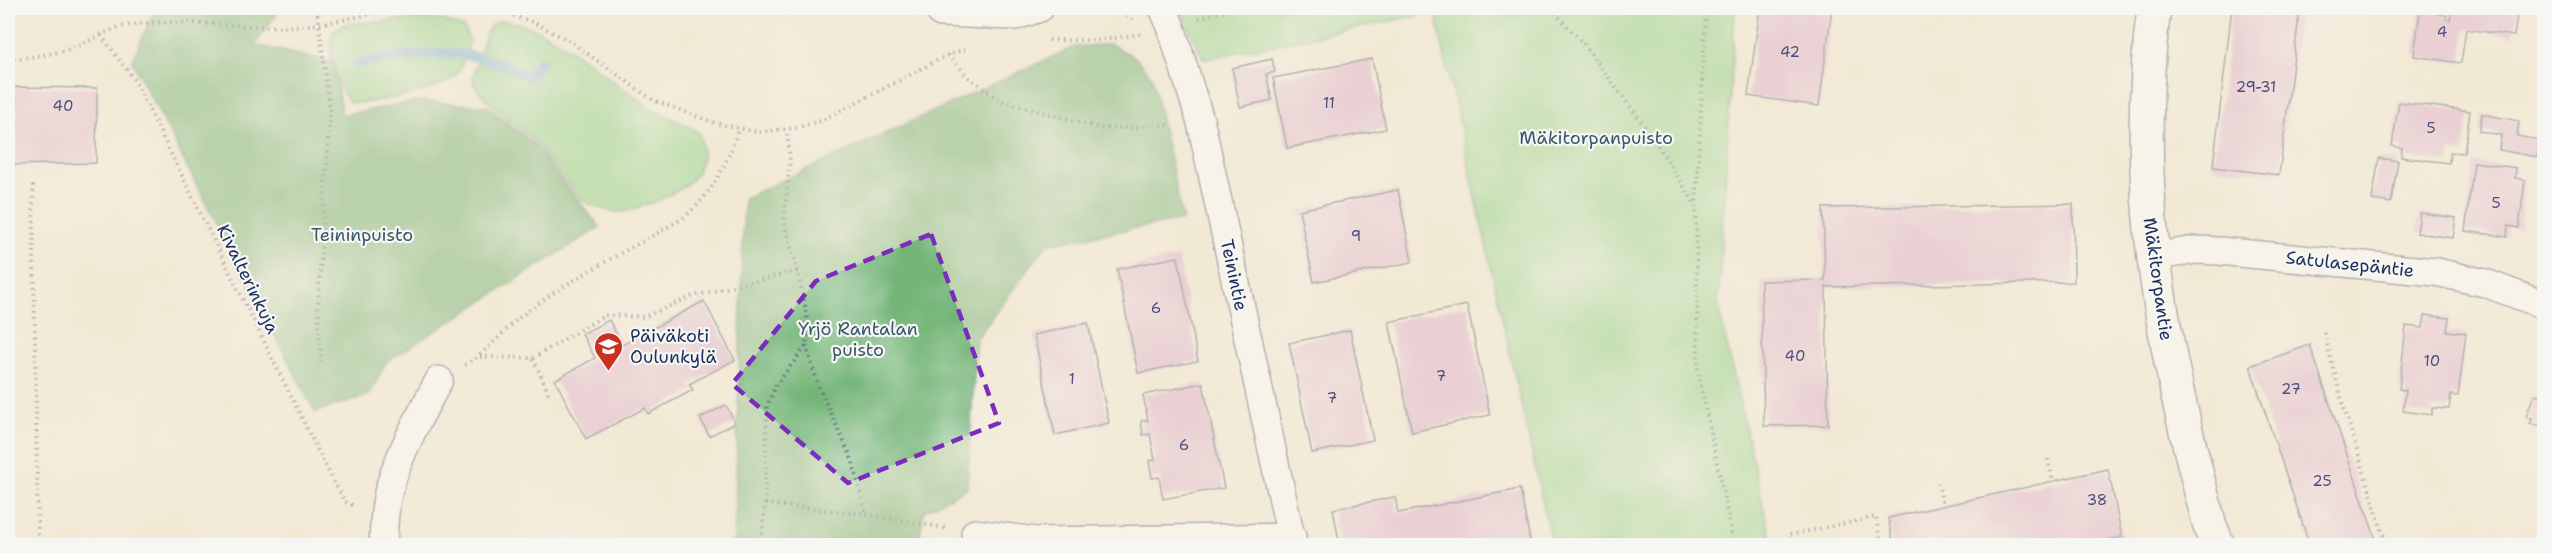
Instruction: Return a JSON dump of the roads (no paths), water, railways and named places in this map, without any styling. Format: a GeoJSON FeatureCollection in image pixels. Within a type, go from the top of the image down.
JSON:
{"type":"FeatureCollection","features":[{"type":"Feature","properties":{"kind":"street"},"geometry":{"type":"LineString","coordinates":[[941,13],[1016,16],[1040,8]]}},
{"type":"Feature","properties":{"kind":"street","name":"Mäkitorpantie"},"geometry":{"type":"LineString","coordinates":[[2154,8],[2145,112],[2146,174],[2152,257],[2174,381],[2218,546]]}},
{"type":"Feature","properties":{"kind":"street","name":"Teinintie"},"geometry":{"type":"LineString","coordinates":[[1167,17],[1201,123],[1293,541]]}},
{"type":"Feature","properties":{"kind":"street","name":"Satulasepäntie"},"geometry":{"type":"LineString","coordinates":[[2152,257],[2194,250],[2219,251],[2436,272],[2485,283],[2544,305]]}},
{"type":"Feature","properties":{"kind":"street"},"geometry":{"type":"LineString","coordinates":[[383,546],[390,486],[413,429],[439,380]]}},
{"type":"Feature","properties":{"kind":"street"},"geometry":{"type":"LineString","coordinates":[[975,533],[1036,541],[1293,541]]}},
{"type":"Feature","properties":{"kind":"waterway"},"geometry":{"type":"LineString","coordinates":[[357,64],[403,56],[445,53],[486,59],[529,78],[540,61]]}},
{"type":"Feature","properties":{"kind":"place","name":"Päiväkoti Oulunkylä"},"geometry":{"type":"Point","coordinates":[609,372]}},
{"type":"Feature","properties":{"kind":"park label","name":"Mäkitorpanpuisto"},"geometry":{"type":"Point","coordinates":[1596,138]}},
{"type":"Feature","properties":{"kind":"park label","name":"Teininpuisto"},"geometry":{"type":"Point","coordinates":[362,235]}},
{"type":"Feature","properties":{"kind":"park label","name":"Yrjö Rantalan puisto"},"geometry":{"type":"Point","coordinates":[858,339]}}]}
